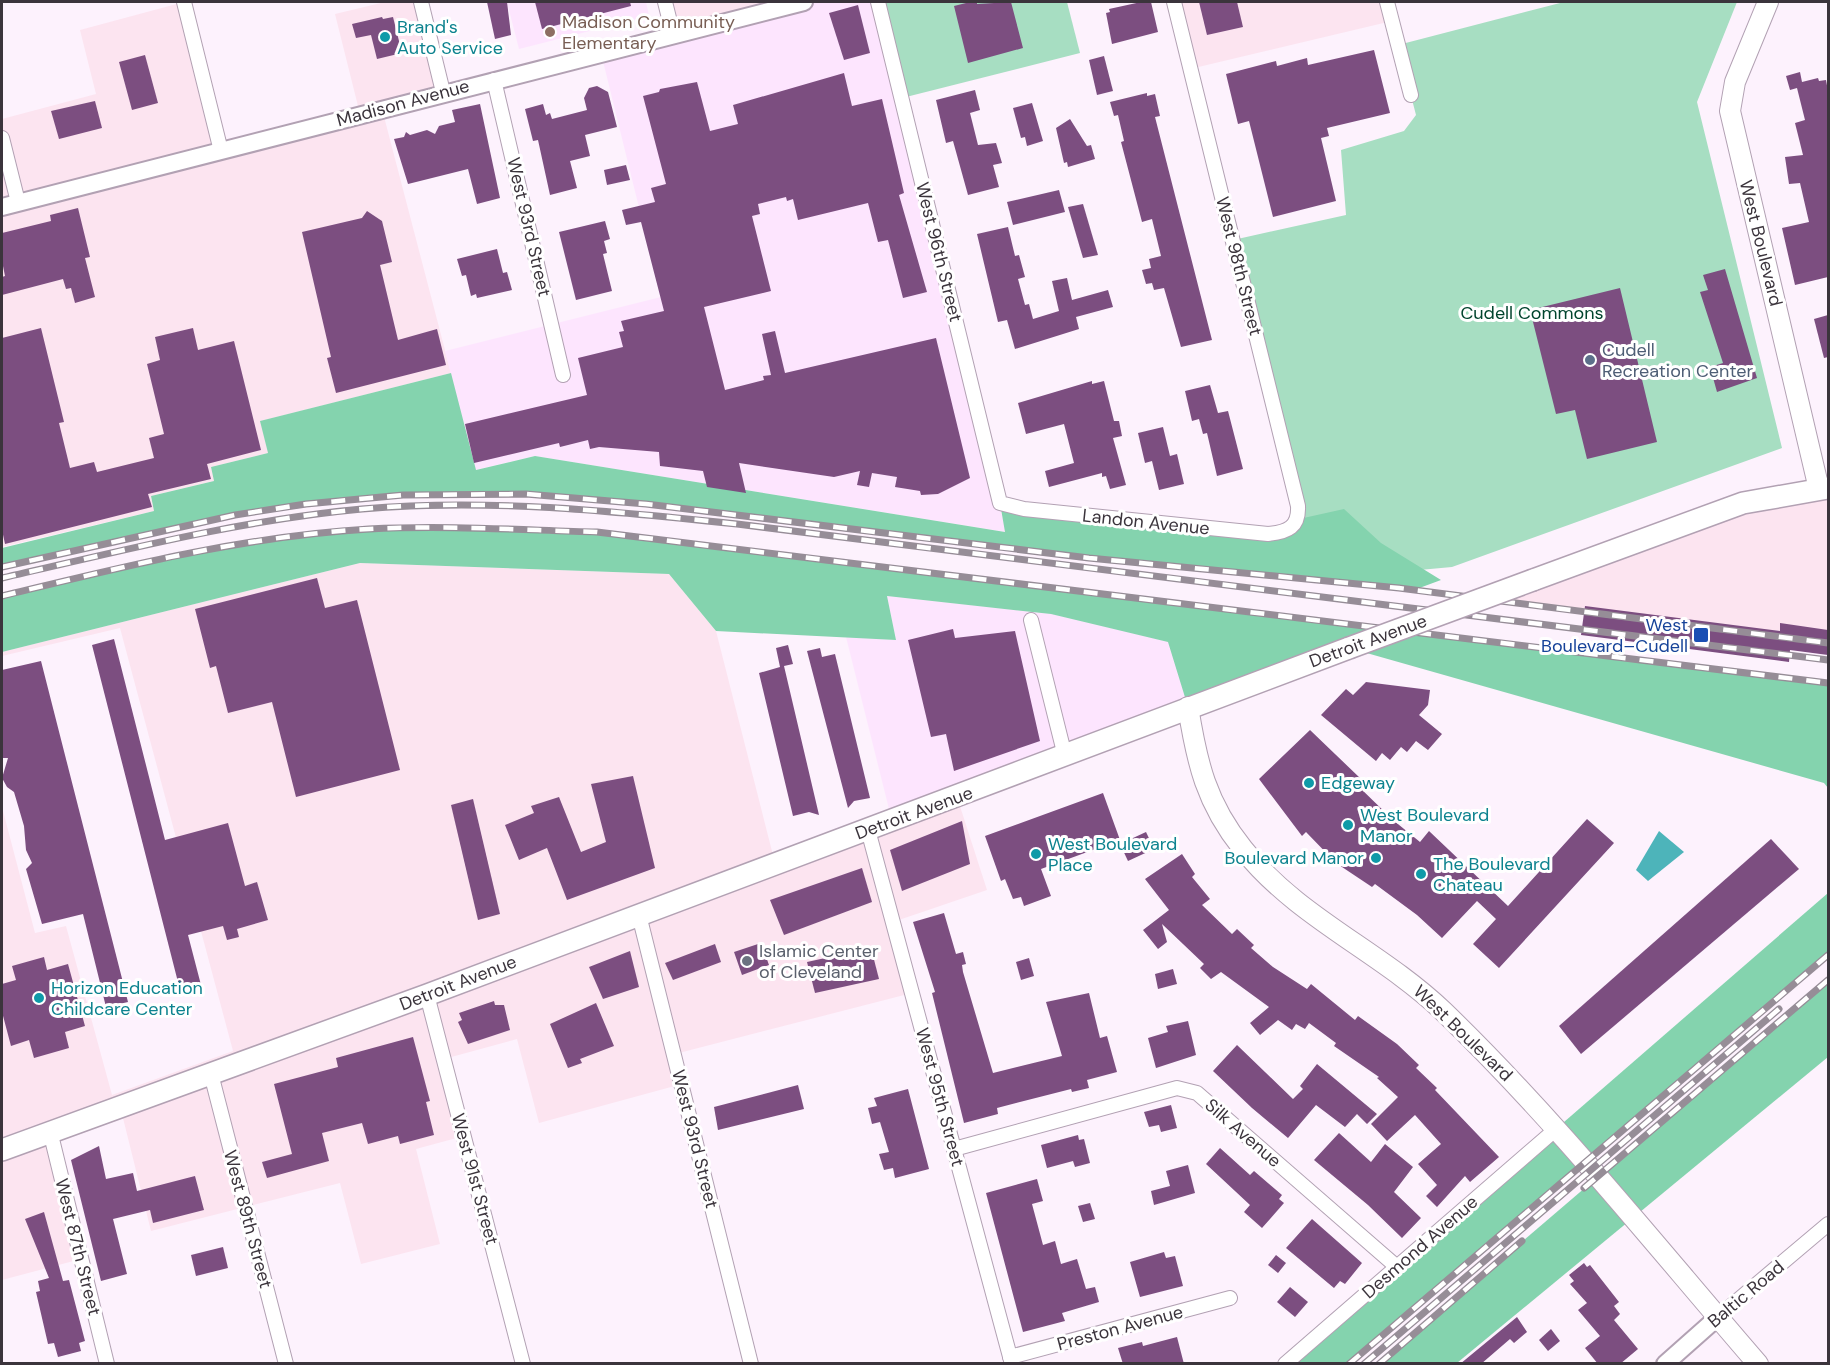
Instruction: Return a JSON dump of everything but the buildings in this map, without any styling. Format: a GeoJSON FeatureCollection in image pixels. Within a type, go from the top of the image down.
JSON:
{"type":"FeatureCollection","features":[{"type":"Feature","properties":{"kind":"main road","name":"West Boulevard"},"geometry":{"type":"LineString","coordinates":[[1768,2],[1735,82],[1730,117],[1824,489]]}},
{"type":"Feature","properties":{"kind":"main road","name":"Detroit Avenue"},"geometry":{"type":"LineString","coordinates":[[2,1150],[427,995],[1065,756],[1188,707],[1724,509],[1765,498],[1824,489]]}},
{"type":"Feature","properties":{"kind":"main road","name":"West Boulevard"},"geometry":{"type":"LineString","coordinates":[[1188,707],[1204,785],[1220,816],[1242,849],[1295,902],[1386,963],[1424,994],[1520,1089],[1758,1364]]}},
{"type":"Feature","properties":{"kind":"street"},"geometry":{"type":"LineString","coordinates":[[184,2],[221,152]]}},
{"type":"Feature","properties":{"kind":"street"},"geometry":{"type":"LineString","coordinates":[[421,2],[443,92]]}},
{"type":"Feature","properties":{"kind":"street"},"geometry":{"type":"LineString","coordinates":[[665,2],[673,34]]}},
{"type":"Feature","properties":{"kind":"street","name":"Madison Avenue"},"geometry":{"type":"LineString","coordinates":[[10,204],[804,2]]}},
{"type":"Feature","properties":{"kind":"street","name":"West 96th Street"},"geometry":{"type":"LineString","coordinates":[[878,2],[1000,503]]}},
{"type":"Feature","properties":{"kind":"street","name":"West 98th Street"},"geometry":{"type":"LineString","coordinates":[[1174,2],[1298,506],[1299,519],[1292,528]]}},
{"type":"Feature","properties":{"kind":"street"},"geometry":{"type":"LineString","coordinates":[[1387,2],[1411,95]]}},
{"type":"Feature","properties":{"kind":"street","name":"West 93rd Street"},"geometry":{"type":"LineString","coordinates":[[494,80],[564,375]]}},
{"type":"Feature","properties":{"kind":"street"},"geometry":{"type":"LineString","coordinates":[[2,138],[10,204]]}},
{"type":"Feature","properties":{"kind":"street","name":"Landon Avenue"},"geometry":{"type":"LineString","coordinates":[[1000,503],[1024,509],[1268,534],[1292,528]]}},
{"type":"Feature","properties":{"kind":"street"},"geometry":{"type":"LineString","coordinates":[[1031,620],[1065,756]]}},
{"type":"Feature","properties":{"kind":"street","name":"West 95th Street"},"geometry":{"type":"LineString","coordinates":[[868,830],[1011,1360]]}},
{"type":"Feature","properties":{"kind":"street","name":"West 93rd Street"},"geometry":{"type":"LineString","coordinates":[[639,915],[751,1364]]}},
{"type":"Feature","properties":{"kind":"street","name":"West 91st Street"},"geometry":{"type":"LineString","coordinates":[[427,995],[523,1364]]}},
{"type":"Feature","properties":{"kind":"street","name":"West 89th Street"},"geometry":{"type":"LineString","coordinates":[[211,1074],[285,1364]]}},
{"type":"Feature","properties":{"kind":"street","name":"Silk Avenue"},"geometry":{"type":"LineString","coordinates":[[954,1149],[1178,1088],[1197,1093],[1397,1267]]}},
{"type":"Feature","properties":{"kind":"street","name":"Desmond Avenue"},"geometry":{"type":"LineString","coordinates":[[1285,1364],[1555,1130]]}},
{"type":"Feature","properties":{"kind":"street","name":"West 87th Street"},"geometry":{"type":"LineString","coordinates":[[50,1131],[107,1364]]}},
{"type":"Feature","properties":{"kind":"street","name":"Baltic Road"},"geometry":{"type":"LineString","coordinates":[[1665,1364],[1828,1224]]}},
{"type":"Feature","properties":{"kind":"street","name":"Preston Avenue"},"geometry":{"type":"LineString","coordinates":[[1011,1360],[1230,1298]]}},
{"type":"Feature","properties":{"kind":"shaded area"},"geometry":{"type":"Polygon","coordinates":[[[184,2],[221,151],[360,114],[335,14],[385,2],[421,2],[443,92],[382,109],[451,373],[261,421],[268,453],[211,467],[214,481],[151,496],[154,511],[2,547],[2,119],[96,94],[80,30],[184,2]]]}},
{"type":"Feature","properties":{"kind":"shaded area","name":"Madison Community Elementary"},"geometry":{"type":"Polygon","coordinates":[[[507,2],[646,2],[649,16],[519,49],[507,2]]]}},
{"type":"Feature","properties":{"kind":"shaded area"},"geometry":{"type":"Polygon","coordinates":[[[665,2],[804,2],[673,34],[665,2]]]}},
{"type":"Feature","properties":{"kind":"shaded area"},"geometry":{"type":"Polygon","coordinates":[[[804,2],[878,2],[1006,532],[535,456],[475,470],[445,351],[661,297],[601,53],[804,2]]]}},
{"type":"Feature","properties":{"kind":"shaded area"},"geometry":{"type":"Polygon","coordinates":[[[1174,2],[1387,2],[1392,21],[1190,69],[1174,2]]]}},
{"type":"Feature","properties":{"kind":"shaded area"},"geometry":{"type":"Polygon","coordinates":[[[1828,488],[1828,644],[1487,599],[1580,562],[1828,488]]]}},
{"type":"Feature","properties":{"kind":"shaded area"},"geometry":{"type":"Polygon","coordinates":[[[360,563],[669,574],[716,631],[775,863],[957,797],[987,890],[893,922],[912,993],[675,1054],[682,1084],[539,1123],[517,1039],[444,1059],[464,1136],[416,1149],[440,1244],[361,1264],[340,1183],[151,1231],[120,1106],[50,1131],[81,1259],[2,1280],[2,807],[35,933],[66,926],[112,1095],[233,1051],[120,628],[2,656],[2,652],[360,563]]]}},
{"type":"Feature","properties":{"kind":"shaded area"},"geometry":{"type":"Polygon","coordinates":[[[887,596],[1052,614],[1169,642],[1188,707],[892,821],[846,637],[896,640],[887,596]]]}},
{"type":"Feature","properties":{"kind":"green space"},"geometry":{"type":"Polygon","coordinates":[[[878,2],[1067,2],[1080,53],[902,98],[878,2]]]}},
{"type":"Feature","properties":{"kind":"green space","name":"Cudell Commons"},"geometry":{"type":"Polygon","coordinates":[[[1564,2],[1737,2],[1697,102],[1782,448],[1452,567],[1365,575],[1299,519],[1233,240],[1346,215],[1341,150],[1404,131],[1416,115],[1398,45],[1564,2]]]}},
{"type":"Feature","properties":{"kind":"green space"},"geometry":{"type":"Polygon","coordinates":[[[451,373],[476,470],[535,456],[1005,532],[1000,503],[1268,534],[1299,519],[1344,509],[1381,543],[1441,580],[1414,590],[1003,547],[674,505],[538,494],[470,493],[403,495],[301,506],[151,533],[2,567],[2,548],[154,511],[151,496],[214,481],[211,467],[268,453],[260,421],[451,373]]]}},
{"type":"Feature","properties":{"kind":"green space"},"geometry":{"type":"Polygon","coordinates":[[[433,528],[597,532],[1828,683],[1828,788],[1824,783],[1349,648],[1188,707],[1168,642],[1051,614],[887,596],[896,640],[716,631],[669,574],[360,563],[2,652],[2,596],[109,571],[216,550],[323,535],[433,528]]]}},
{"type":"Feature","properties":{"kind":"green space"},"geometry":{"type":"Polygon","coordinates":[[[1828,893],[1828,955],[1349,1363],[1285,1364],[1828,893]]]}},
{"type":"Feature","properties":{"kind":"green space"},"geometry":{"type":"Polygon","coordinates":[[[1828,980],[1828,1057],[1457,1363],[1379,1364],[1828,980]]]}},
{"type":"Feature","properties":{"kind":"water"},"geometry":{"type":"Polygon","coordinates":[[[1659,831],[1684,852],[1648,881],[1636,870],[1659,831]]]}},
{"type":"Feature","properties":{"kind":"railway"},"geometry":{"type":"LineString","coordinates":[[2,567],[235,515],[306,504],[403,495],[526,494],[646,504],[1089,558],[1399,588],[1828,643]]}},
{"type":"Feature","properties":{"kind":"railway"},"geometry":{"type":"LineString","coordinates":[[2,578],[181,538],[316,514],[409,506],[503,505],[737,524],[1828,660]]}},
{"type":"Feature","properties":{"kind":"railway"},"geometry":{"type":"LineString","coordinates":[[2,596],[184,554],[276,538],[369,529],[483,528],[597,532],[1828,683]]}},
{"type":"Feature","properties":{"kind":"railway"},"geometry":{"type":"LineString","coordinates":[[1349,1364],[1828,955]]}},
{"type":"Feature","properties":{"kind":"railway"},"geometry":{"type":"LineString","coordinates":[[1584,1188],[1828,980]]}},
{"type":"Feature","properties":{"kind":"railway"},"geometry":{"type":"LineString","coordinates":[[1364,1364],[1779,1009]]}},
{"type":"Feature","properties":{"kind":"railway"},"geometry":{"type":"LineString","coordinates":[[1379,1364],[1522,1241]]}},
{"type":"Feature","properties":{"kind":"place","name":"Madison Community Elementary"},"geometry":{"type":"Point","coordinates":[550,32]}},
{"type":"Feature","properties":{"kind":"place","name":"Brand's Auto Service"},"geometry":{"type":"Point","coordinates":[385,37]}},
{"type":"Feature","properties":{"kind":"place","name":"Cudell Recreation Center"},"geometry":{"type":"Point","coordinates":[1590,360]}},
{"type":"Feature","properties":{"kind":"place","name":"West Boulevard–Cudell"},"geometry":{"type":"Point","coordinates":[1701,635]}},
{"type":"Feature","properties":{"kind":"place","name":"Edgeway"},"geometry":{"type":"Point","coordinates":[1309,783]}},
{"type":"Feature","properties":{"kind":"place","name":"West Boulevard Manor"},"geometry":{"type":"Point","coordinates":[1348,825]}},
{"type":"Feature","properties":{"kind":"place","name":"West Boulevard Place"},"geometry":{"type":"Point","coordinates":[1036,854]}},
{"type":"Feature","properties":{"kind":"place","name":"Boulevard Manor"},"geometry":{"type":"Point","coordinates":[1376,858]}},
{"type":"Feature","properties":{"kind":"place","name":"The Boulevard Chateau"},"geometry":{"type":"Point","coordinates":[1421,874]}},
{"type":"Feature","properties":{"kind":"place","name":"Islamic Center of Cleveland"},"geometry":{"type":"Point","coordinates":[747,961]}},
{"type":"Feature","properties":{"kind":"place","name":"Horizon Education Childcare Center"},"geometry":{"type":"Point","coordinates":[39,998]}}]}
